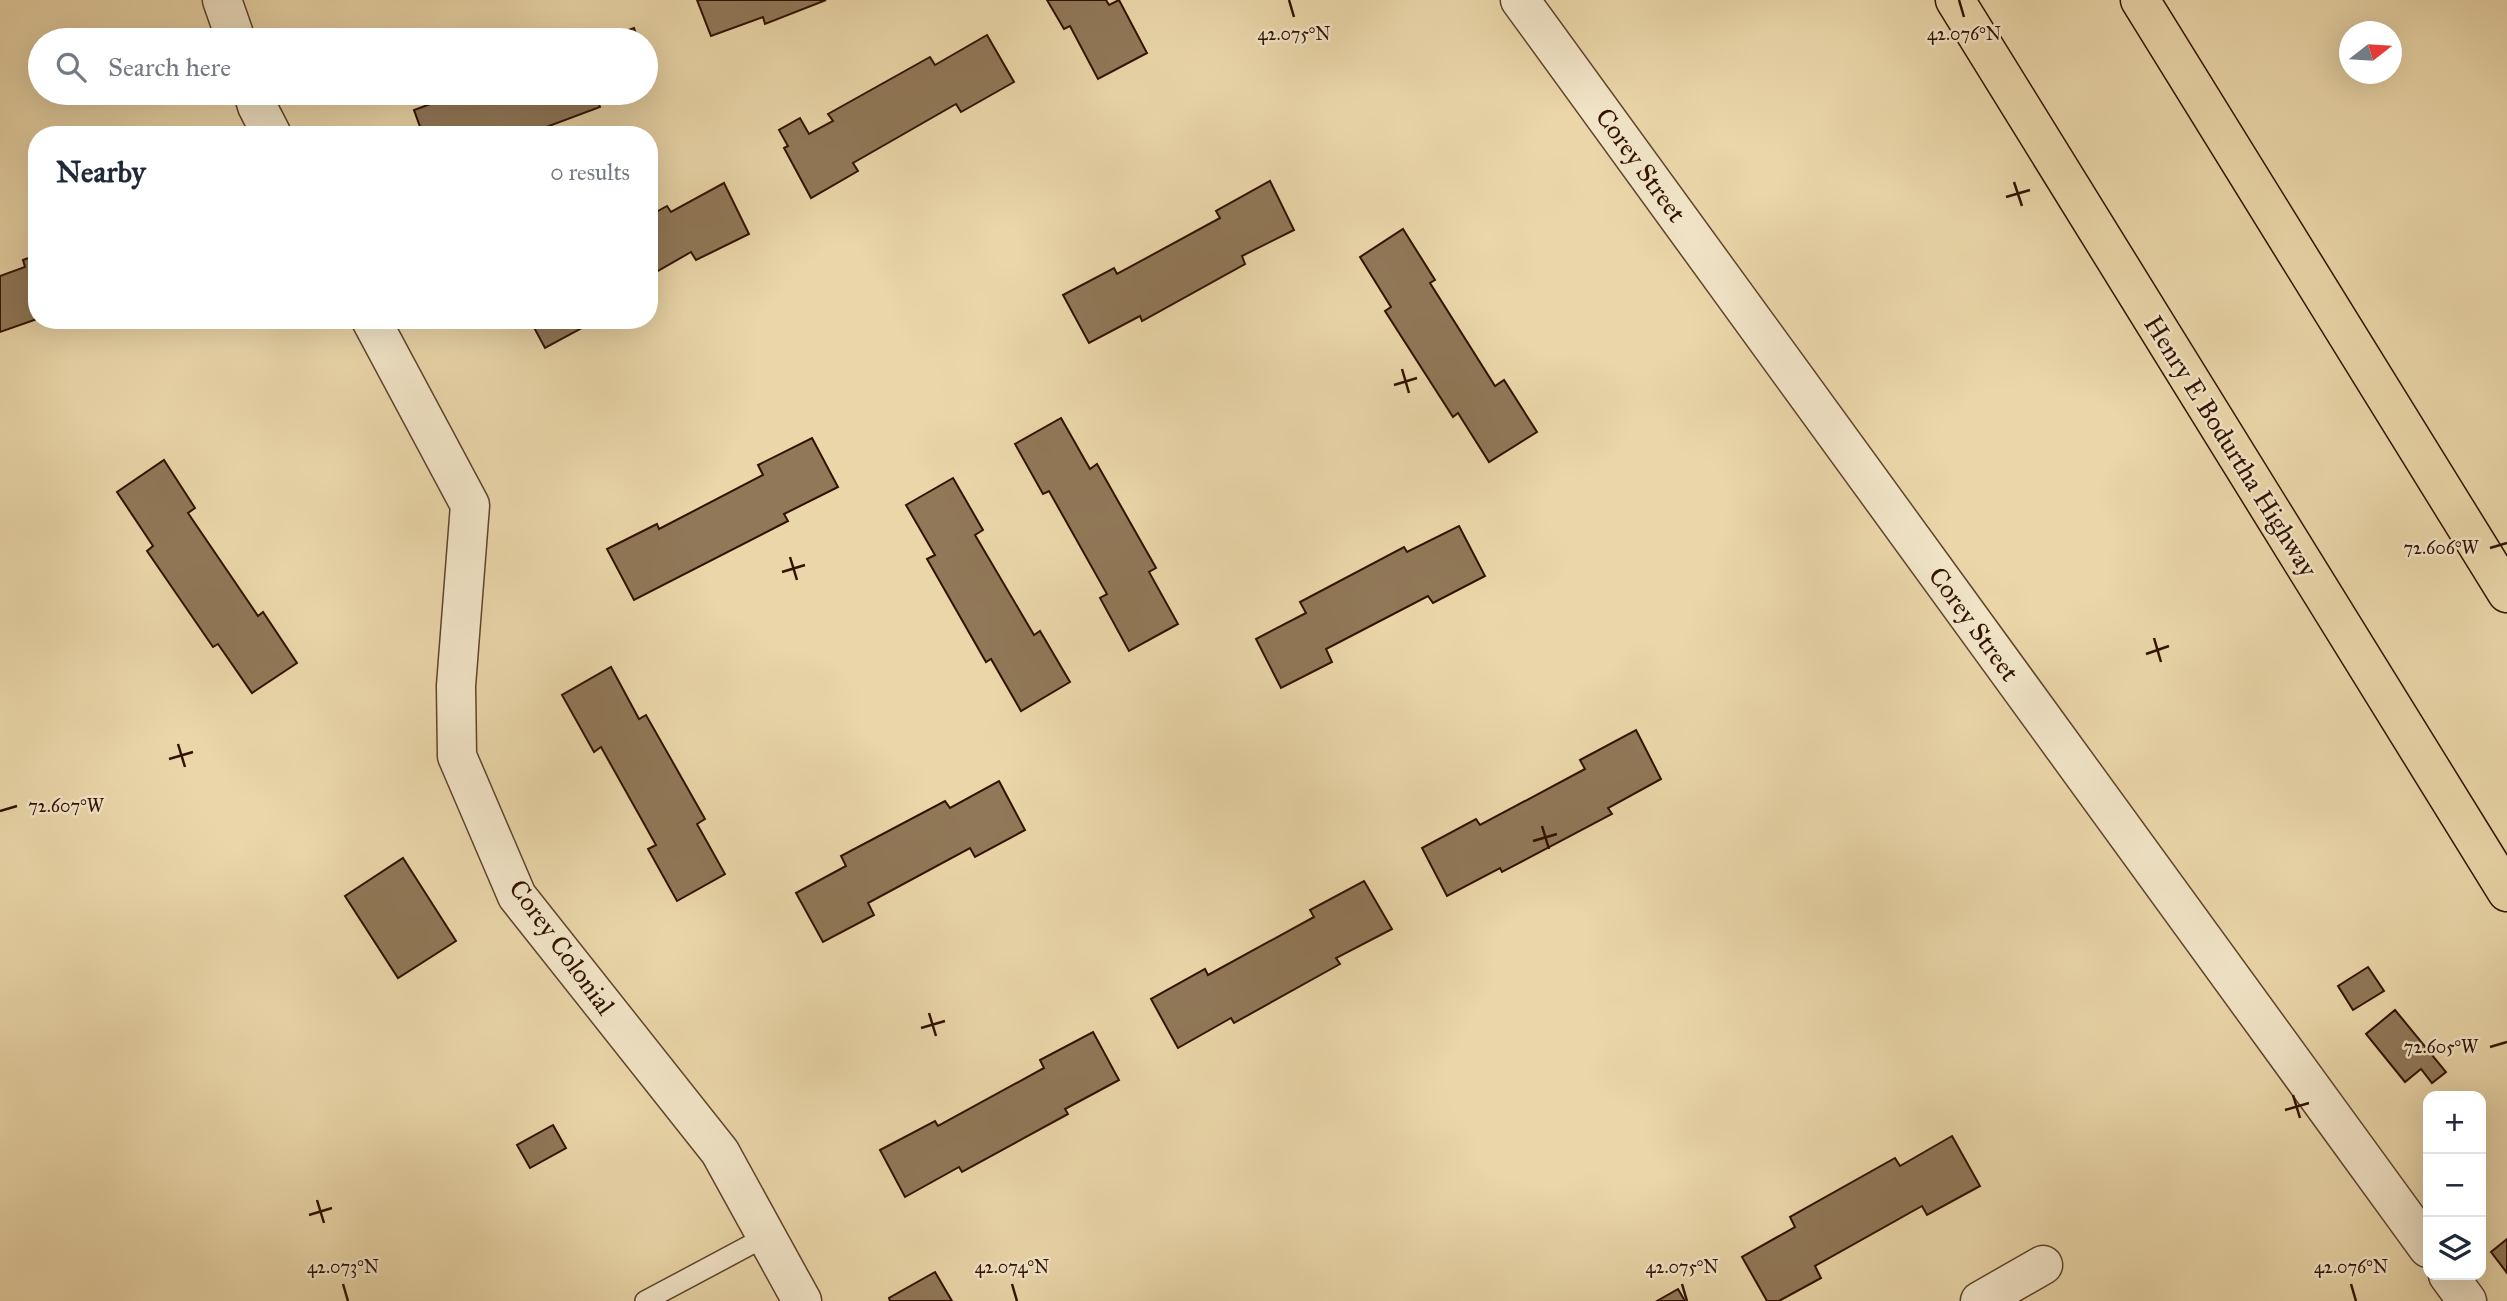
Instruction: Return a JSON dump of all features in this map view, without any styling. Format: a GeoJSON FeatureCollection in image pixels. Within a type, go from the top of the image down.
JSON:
{"type":"FeatureCollection","features":[{"type":"Feature","properties":{"kind":"highway","name":"Henry E Bodurtha Highway"},"geometry":{"type":"LineString","coordinates":[[1955,0],[2507,892]]}},
{"type":"Feature","properties":{"kind":"highway"},"geometry":{"type":"LineString","coordinates":[[2140,0],[2507,593]]}},
{"type":"Feature","properties":{"kind":"street"},"geometry":{"type":"LineString","coordinates":[[222,0],[232,28]]}},
{"type":"Feature","properties":{"kind":"street","name":"Corey Street"},"geometry":{"type":"LineString","coordinates":[[1520,0],[2423,1241]]}},
{"type":"Feature","properties":{"kind":"street"},"geometry":{"type":"LineString","coordinates":[[257,105],[267,126]]}},
{"type":"Feature","properties":{"kind":"street","name":"Corey Colonial"},"geometry":{"type":"LineString","coordinates":[[376,329],[470,505],[456,686],[457,756],[517,896],[720,1152],[802,1301]]}},
{"type":"Feature","properties":{"kind":"street"},"geometry":{"type":"LineString","coordinates":[[1980,1301],[2043,1265]]}},
{"type":"Feature","properties":{"kind":"street"},"geometry":{"type":"LineString","coordinates":[[2452,1280],[2467,1301]]}},
{"type":"Feature","properties":{"kind":"lane"},"geometry":{"type":"LineString","coordinates":[[645,1301],[767,1236]]}},
{"type":"Feature","properties":{"kind":"building"},"geometry":{"type":"Polygon","coordinates":[[[697,0],[826,0],[765,24],[763,17],[711,36],[697,0]]]}},
{"type":"Feature","properties":{"kind":"building"},"geometry":{"type":"Polygon","coordinates":[[[1047,0],[1106,0],[1109,5],[1119,0],[1147,53],[1098,79],[1070,26],[1064,29],[1047,0]]]}},
{"type":"Feature","properties":{"kind":"building"},"geometry":{"type":"Polygon","coordinates":[[[987,35],[1014,82],[961,112],[956,104],[853,163],[858,171],[811,198],[784,148],[788,146],[779,130],[800,118],[809,134],[833,121],[828,114],[930,57],[935,65],[987,35]]]}},
{"type":"Feature","properties":{"kind":"building"},"geometry":{"type":"Polygon","coordinates":[[[428,105],[600,107],[549,126],[420,126],[414,110],[428,105]]]}},
{"type":"Feature","properties":{"kind":"building"},"geometry":{"type":"Polygon","coordinates":[[[1270,181],[1294,230],[1242,256],[1245,264],[1142,321],[1140,316],[1089,343],[1063,295],[1114,268],[1117,274],[1220,218],[1216,211],[1270,181]]]}},
{"type":"Feature","properties":{"kind":"building"},"geometry":{"type":"Polygon","coordinates":[[[724,183],[749,234],[696,260],[691,252],[658,271],[658,211],[667,206],[671,212],[724,183]]]}},
{"type":"Feature","properties":{"kind":"building"},"geometry":{"type":"Polygon","coordinates":[[[1403,229],[1435,280],[1430,283],[1495,386],[1504,380],[1537,432],[1489,462],[1458,413],[1453,417],[1385,311],[1391,307],[1360,257],[1403,229]]]}},
{"type":"Feature","properties":{"kind":"building"},"geometry":{"type":"Polygon","coordinates":[[[28,258],[28,322],[0,332],[0,276],[25,267],[23,260],[28,258]]]}},
{"type":"Feature","properties":{"kind":"building"},"geometry":{"type":"Polygon","coordinates":[[[535,329],[580,329],[545,348],[535,329]]]}},
{"type":"Feature","properties":{"kind":"building"},"geometry":{"type":"Polygon","coordinates":[[[1061,418],[1090,469],[1097,464],[1156,568],[1149,572],[1178,624],[1129,651],[1100,598],[1107,594],[1049,491],[1043,494],[1015,444],[1061,418]]]}},
{"type":"Feature","properties":{"kind":"building"},"geometry":{"type":"Polygon","coordinates":[[[812,438],[838,487],[784,514],[788,521],[634,600],[607,549],[657,524],[659,529],[763,475],[758,465],[812,438]]]}},
{"type":"Feature","properties":{"kind":"building"},"geometry":{"type":"Polygon","coordinates":[[[164,460],[195,508],[188,513],[258,616],[263,612],[297,663],[252,693],[218,644],[213,647],[147,551],[153,546],[117,492],[164,460]]]}},
{"type":"Feature","properties":{"kind":"building"},"geometry":{"type":"Polygon","coordinates":[[[953,478],[983,530],[975,535],[1034,635],[1040,631],[1070,682],[1021,711],[991,659],[986,662],[927,559],[935,555],[906,505],[953,478]]]}},
{"type":"Feature","properties":{"kind":"building"},"geometry":{"type":"Polygon","coordinates":[[[1459,526],[1485,576],[1433,603],[1428,596],[1326,649],[1332,662],[1281,688],[1256,639],[1306,613],[1300,602],[1404,547],[1407,552],[1459,526]]]}},
{"type":"Feature","properties":{"kind":"building"},"geometry":{"type":"Polygon","coordinates":[[[611,667],[639,719],[646,715],[705,819],[697,824],[725,874],[677,901],[648,849],[656,845],[601,747],[594,752],[562,695],[611,667]]]}},
{"type":"Feature","properties":{"kind":"building"},"geometry":{"type":"Polygon","coordinates":[[[1636,730],[1661,779],[1608,808],[1612,814],[1502,872],[1500,868],[1447,896],[1422,848],[1476,819],[1480,825],[1585,769],[1580,760],[1636,730]]]}},
{"type":"Feature","properties":{"kind":"building"},"geometry":{"type":"Polygon","coordinates":[[[999,781],[1025,830],[975,857],[970,848],[868,903],[874,915],[823,942],[796,893],[846,866],[841,856],[945,801],[950,808],[999,781]]]}},
{"type":"Feature","properties":{"kind":"building"},"geometry":{"type":"Polygon","coordinates":[[[403,858],[456,941],[398,978],[345,896],[403,858]]]}},
{"type":"Feature","properties":{"kind":"building"},"geometry":{"type":"Polygon","coordinates":[[[1364,881],[1392,929],[1336,958],[1340,964],[1234,1023],[1231,1018],[1178,1048],[1151,999],[1205,969],[1208,975],[1314,917],[1310,910],[1364,881]]]}},
{"type":"Feature","properties":{"kind":"building"},"geometry":{"type":"Polygon","coordinates":[[[2368,967],[2384,991],[2353,1010],[2338,986],[2368,967]]]}},
{"type":"Feature","properties":{"kind":"building"},"geometry":{"type":"Polygon","coordinates":[[[2395,1010],[2446,1072],[2432,1083],[2421,1069],[2405,1082],[2366,1034],[2395,1010]]]}},
{"type":"Feature","properties":{"kind":"building"},"geometry":{"type":"Polygon","coordinates":[[[1093,1032],[1119,1080],[1065,1109],[1068,1114],[962,1172],[959,1167],[905,1197],[880,1150],[935,1121],[938,1126],[1044,1068],[1040,1060],[1093,1032]]]}},
{"type":"Feature","properties":{"kind":"building"},"geometry":{"type":"Polygon","coordinates":[[[553,1125],[566,1148],[530,1168],[517,1145],[553,1125]]]}},
{"type":"Feature","properties":{"kind":"building"},"geometry":{"type":"Polygon","coordinates":[[[1952,1136],[1980,1186],[1927,1215],[1922,1206],[1815,1266],[1821,1278],[1779,1301],[1767,1301],[1742,1257],[1795,1227],[1790,1217],[1895,1158],[1900,1166],[1952,1136]]]}},
{"type":"Feature","properties":{"kind":"building"},"geometry":{"type":"Polygon","coordinates":[[[2507,1239],[2507,1273],[2491,1252],[2507,1239]]]}},
{"type":"Feature","properties":{"kind":"building"},"geometry":{"type":"Polygon","coordinates":[[[935,1272],[952,1301],[890,1301],[889,1298],[935,1272]]]}},
{"type":"Feature","properties":{"kind":"building"},"geometry":{"type":"Polygon","coordinates":[[[1678,1289],[1685,1301],[1657,1301],[1678,1289]]]}}]}
